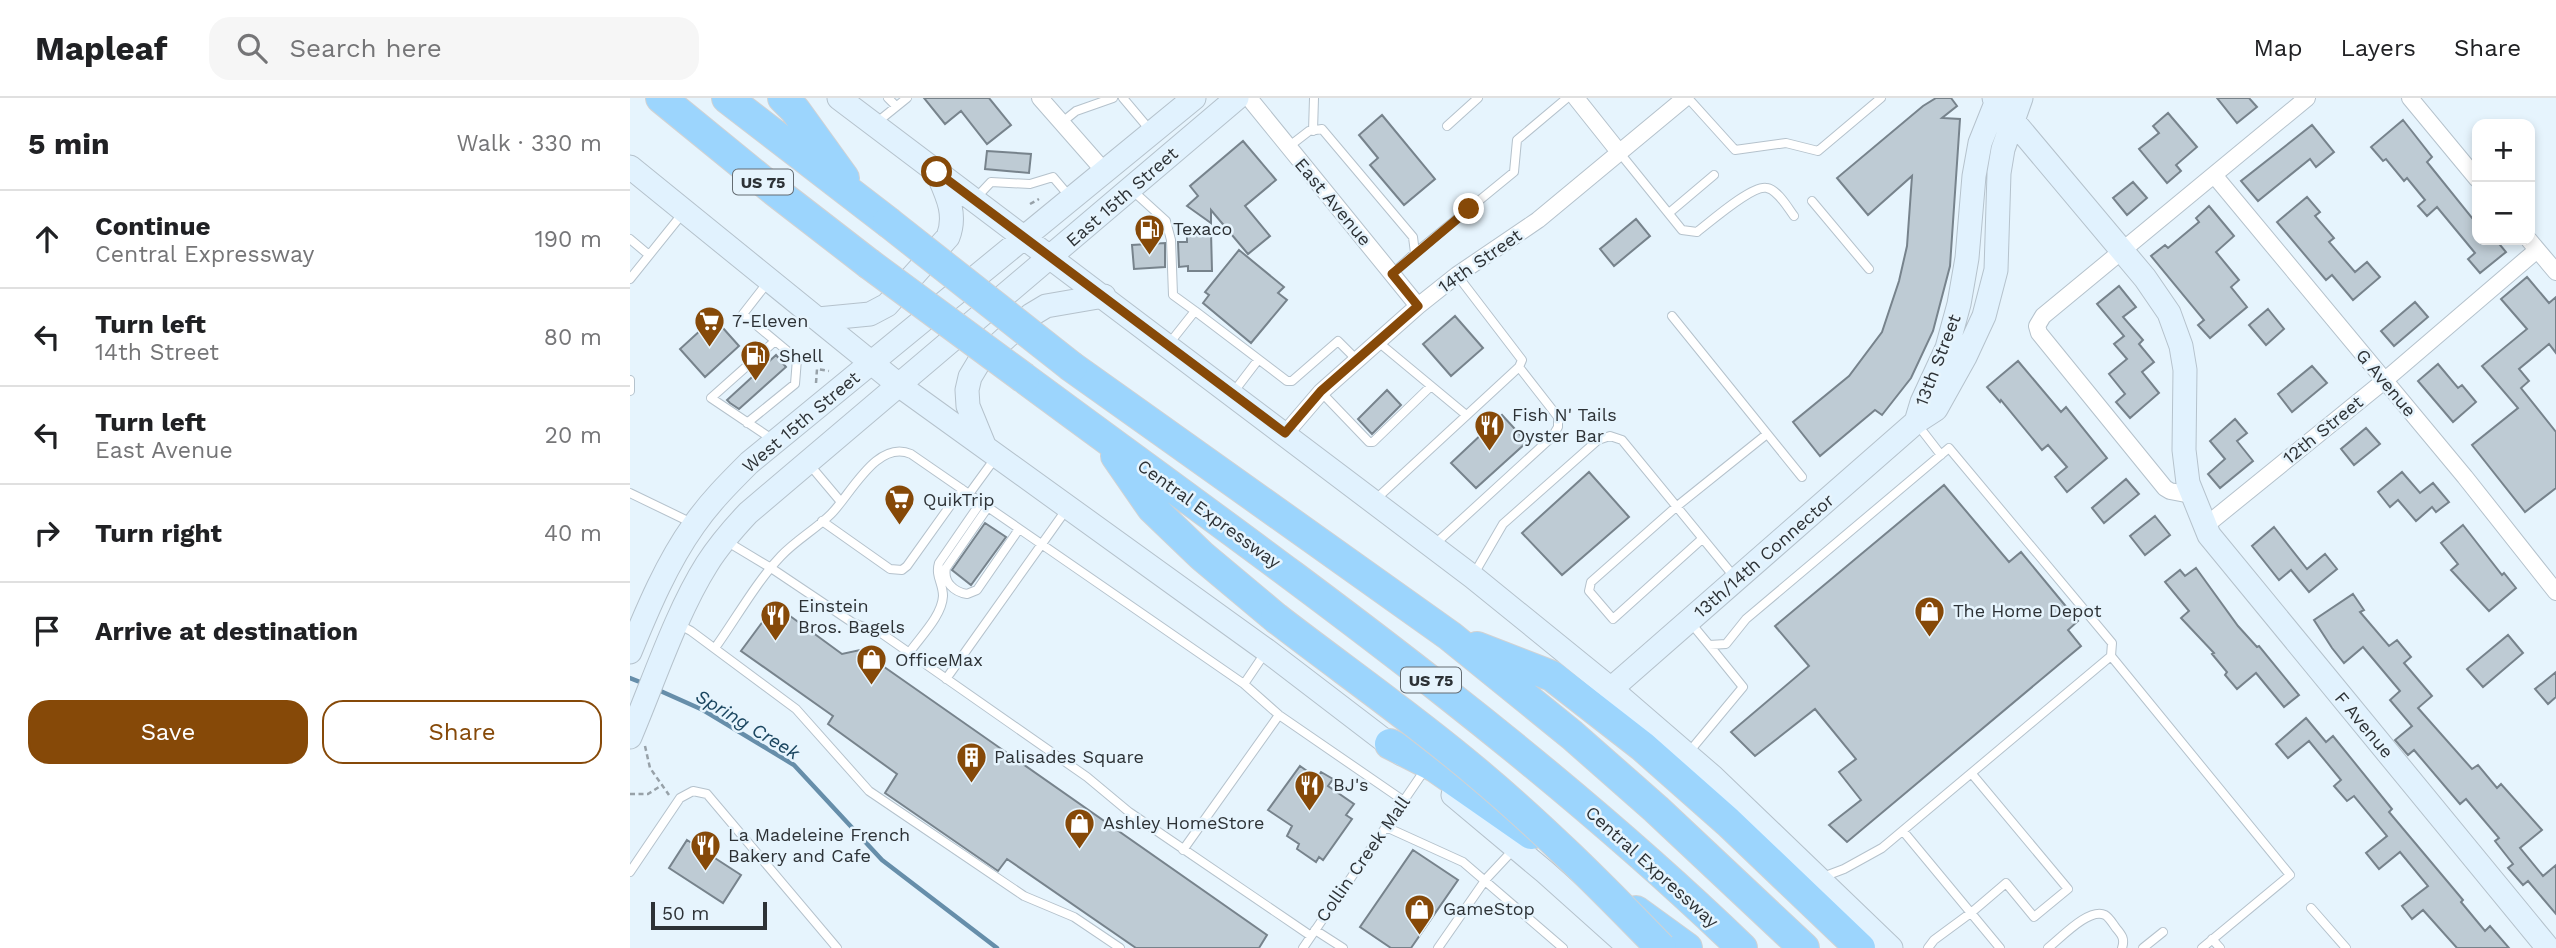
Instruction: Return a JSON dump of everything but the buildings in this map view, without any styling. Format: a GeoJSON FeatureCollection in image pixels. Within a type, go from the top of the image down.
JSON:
{"type":"FeatureCollection","features":[{"type":"Feature","properties":{"kind":"highway","name":"Central Expressway"},"geometry":{"type":"LineString","coordinates":[[662,98],[757,177],[868,263],[1339,610],[1474,713],[1604,822],[1742,948]]}},
{"type":"Feature","properties":{"kind":"highway","name":"US 75"},"geometry":{"type":"LineString","coordinates":[[727,98],[1072,367],[1450,636],[1572,735],[1665,816],[1804,948]]}},
{"type":"Feature","properties":{"kind":"highway"},"geometry":{"type":"LineString","coordinates":[[783,98],[795,110],[860,201]]}},
{"type":"Feature","properties":{"kind":"highway"},"geometry":{"type":"LineString","coordinates":[[1102,435],[1153,508],[1202,556],[1276,618],[1475,771],[1589,874],[1661,948]]}},
{"type":"Feature","properties":{"kind":"highway"},"geometry":{"type":"LineString","coordinates":[[1450,636],[1552,676],[1642,746],[1699,796],[1808,896],[1860,948]]}},
{"type":"Feature","properties":{"kind":"highway"},"geometry":{"type":"LineString","coordinates":[[1390,744],[1435,767],[1478,796],[1687,948]]}},
{"type":"Feature","properties":{"kind":"main road","name":"East 15th Street"},"geometry":{"type":"LineString","coordinates":[[1025,237],[1194,98]]}},
{"type":"Feature","properties":{"kind":"main road","name":"East 15th Street"},"geometry":{"type":"LineString","coordinates":[[975,322],[1237,98]]}},
{"type":"Feature","properties":{"kind":"main road"},"geometry":{"type":"LineString","coordinates":[[2012,119],[2021,98]]}},
{"type":"Feature","properties":{"kind":"main road"},"geometry":{"type":"LineString","coordinates":[[1996,99],[2122,250]]}},
{"type":"Feature","properties":{"kind":"main road","name":"13th Street"},"geometry":{"type":"LineString","coordinates":[[1916,422],[1922,402],[1947,348],[1959,304],[1967,258],[1974,176],[1980,143],[1996,99]]}},
{"type":"Feature","properties":{"kind":"main road"},"geometry":{"type":"LineString","coordinates":[[850,101],[874,125],[1285,433],[1473,577],[1611,689],[1820,878],[1891,948]]}},
{"type":"Feature","properties":{"kind":"main road","name":"13th Street"},"geometry":{"type":"LineString","coordinates":[[1916,422],[1936,409],[1984,316],[1996,270],[1999,173],[2012,119]]}},
{"type":"Feature","properties":{"kind":"main road"},"geometry":{"type":"LineString","coordinates":[[630,167],[900,386],[1266,650],[1390,744],[1516,847],[1630,948]]}},
{"type":"Feature","properties":{"kind":"main road"},"geometry":{"type":"LineString","coordinates":[[818,319],[870,314],[887,305],[948,237],[953,223],[937,172]]}},
{"type":"Feature","properties":{"kind":"main road","name":"West 15th Street"},"geometry":{"type":"LineString","coordinates":[[630,652],[660,583],[695,524],[718,495],[775,441],[1025,237]]}},
{"type":"Feature","properties":{"kind":"main road","name":"F Avenue"},"geometry":{"type":"LineString","coordinates":[[2122,250],[2163,304],[2174,324],[2181,346],[2186,382],[2184,450],[2191,495],[2204,527],[2221,553],[2548,948]]}},
{"type":"Feature","properties":{"kind":"main road"},"geometry":{"type":"LineString","coordinates":[[990,452],[968,406],[970,377],[979,362],[1031,315],[1046,306],[1104,296]]}},
{"type":"Feature","properties":{"kind":"main road","name":"West 15th Street"},"geometry":{"type":"LineString","coordinates":[[630,737],[706,565],[724,540],[748,513],[975,322]]}},
{"type":"Feature","properties":{"kind":"main road","name":"13th/14th Connector"},"geometry":{"type":"LineString","coordinates":[[1611,689],[1916,422]]}},
{"type":"Feature","properties":{"kind":"main road"},"geometry":{"type":"LineString","coordinates":[[695,524],[724,540]]}},
{"type":"Feature","properties":{"kind":"street"},"geometry":{"type":"LineString","coordinates":[[1040,98],[1105,172]]}},
{"type":"Feature","properties":{"kind":"street","name":"East Avenue"},"geometry":{"type":"LineString","coordinates":[[1249,98],[1418,306]]}},
{"type":"Feature","properties":{"kind":"street"},"geometry":{"type":"LineString","coordinates":[[1576,98],[1619,152]]}},
{"type":"Feature","properties":{"kind":"street","name":"14th Street"},"geometry":{"type":"LineString","coordinates":[[1285,433],[1321,391],[1418,306],[1457,275],[1538,220],[1687,98]]}},
{"type":"Feature","properties":{"kind":"street"},"geometry":{"type":"LineString","coordinates":[[2191,495],[2170,492],[2165,488],[2039,333],[2037,326],[2043,316],[2307,98]]}},
{"type":"Feature","properties":{"kind":"street"},"geometry":{"type":"LineString","coordinates":[[2410,98],[2472,173]]}},
{"type":"Feature","properties":{"kind":"street","name":"G Avenue"},"geometry":{"type":"LineString","coordinates":[[2214,175],[2465,477],[2556,592]]}},
{"type":"Feature","properties":{"kind":"street"},"geometry":{"type":"LineString","coordinates":[[2533,245],[2556,272]]}},
{"type":"Feature","properties":{"kind":"street","name":"12th Street"},"geometry":{"type":"LineString","coordinates":[[2204,527],[2384,381],[2533,245]]}},
{"type":"Feature","properties":{"kind":"lane"},"geometry":{"type":"LineString","coordinates":[[888,98],[896,106]]}},
{"type":"Feature","properties":{"kind":"lane"},"geometry":{"type":"LineString","coordinates":[[874,125],[907,98]]}},
{"type":"Feature","properties":{"kind":"lane"},"geometry":{"type":"LineString","coordinates":[[1062,123],[1076,111],[1113,98]]}},
{"type":"Feature","properties":{"kind":"lane"},"geometry":{"type":"LineString","coordinates":[[1123,98],[1152,132]]}},
{"type":"Feature","properties":{"kind":"lane"},"geometry":{"type":"LineString","coordinates":[[1313,131],[1314,98]]}},
{"type":"Feature","properties":{"kind":"lane"},"geometry":{"type":"LineString","coordinates":[[1447,127],[1478,98]]}},
{"type":"Feature","properties":{"kind":"lane"},"geometry":{"type":"LineString","coordinates":[[1392,274],[1514,172],[1517,140],[1567,98]]}},
{"type":"Feature","properties":{"kind":"lane"},"geometry":{"type":"LineString","coordinates":[[1687,98],[1735,150],[1786,143],[1818,150],[1881,98]]}},
{"type":"Feature","properties":{"kind":"lane"},"geometry":{"type":"LineString","coordinates":[[1287,148],[1308,131],[1322,130],[1413,237],[1415,253]]}},
{"type":"Feature","properties":{"kind":"lane"},"geometry":{"type":"LineString","coordinates":[[1619,152],[1682,230],[1697,232],[1755,190],[1766,187],[1774,192],[1794,216]]}},
{"type":"Feature","properties":{"kind":"lane"},"geometry":{"type":"LineString","coordinates":[[1669,213],[1714,176]]}},
{"type":"Feature","properties":{"kind":"lane"},"geometry":{"type":"LineString","coordinates":[[975,199],[991,182],[1030,184],[1053,177],[1072,199]]}},
{"type":"Feature","properties":{"kind":"lane"},"geometry":{"type":"LineString","coordinates":[[1131,189],[1166,221],[1171,240],[1173,295],[1258,360],[1289,381],[1338,341],[1356,359]]}},
{"type":"Feature","properties":{"kind":"lane"},"geometry":{"type":"LineString","coordinates":[[1812,201],[1869,269]]}},
{"type":"Feature","properties":{"kind":"lane"},"geometry":{"type":"LineString","coordinates":[[630,279],[684,210]]}},
{"type":"Feature","properties":{"kind":"lane"},"geometry":{"type":"LineString","coordinates":[[630,239],[649,255]]}},
{"type":"Feature","properties":{"kind":"lane"},"geometry":{"type":"LineString","coordinates":[[1373,502],[1518,367],[1522,359],[1457,275]]}},
{"type":"Feature","properties":{"kind":"lane"},"geometry":{"type":"LineString","coordinates":[[747,423],[795,384],[797,359],[743,314],[770,279]]}},
{"type":"Feature","properties":{"kind":"lane"},"geometry":{"type":"LineString","coordinates":[[1168,345],[1195,311]]}},
{"type":"Feature","properties":{"kind":"lane"},"geometry":{"type":"LineString","coordinates":[[1672,316],[1802,477]]}},
{"type":"Feature","properties":{"kind":"lane"},"geometry":{"type":"LineString","coordinates":[[775,341],[710,398],[775,441]]}},
{"type":"Feature","properties":{"kind":"lane"},"geometry":{"type":"LineString","coordinates":[[1377,341],[1465,414]]}},
{"type":"Feature","properties":{"kind":"lane"},"geometry":{"type":"LineString","coordinates":[[1232,395],[1258,360]]}},
{"type":"Feature","properties":{"kind":"lane"},"geometry":{"type":"LineString","coordinates":[[1432,546],[1522,466],[1559,427],[1558,417],[1518,367]]}},
{"type":"Feature","properties":{"kind":"lane"},"geometry":{"type":"LineString","coordinates":[[630,380],[630,391]]}},
{"type":"Feature","properties":{"kind":"lane"},"geometry":{"type":"LineString","coordinates":[[1321,391],[1369,442],[1373,442],[1430,386]]}},
{"type":"Feature","properties":{"kind":"lane"},"geometry":{"type":"LineString","coordinates":[[1916,422],[1941,455]]}},
{"type":"Feature","properties":{"kind":"lane"},"geometry":{"type":"LineString","coordinates":[[1702,539],[1613,619],[1589,591],[1591,582],[1676,507],[1768,434]]}},
{"type":"Feature","properties":{"kind":"lane"},"geometry":{"type":"LineString","coordinates":[[1473,577],[1503,524],[1598,440],[1610,436],[1622,440],[1736,580]]}},
{"type":"Feature","properties":{"kind":"lane"},"geometry":{"type":"LineString","coordinates":[[1709,645],[1726,645],[1746,619],[1949,448],[2112,643],[2112,656],[2290,875],[2202,948]]}},
{"type":"Feature","properties":{"kind":"lane"},"geometry":{"type":"LineString","coordinates":[[715,648],[780,557],[822,521],[875,462],[886,454],[903,450],[1244,684],[1279,715],[1404,801]]}},
{"type":"Feature","properties":{"kind":"lane"},"geometry":{"type":"LineString","coordinates":[[822,521],[890,569],[902,570],[965,492],[990,452]]}},
{"type":"Feature","properties":{"kind":"lane"},"geometry":{"type":"LineString","coordinates":[[807,462],[841,502]]}},
{"type":"Feature","properties":{"kind":"lane"},"geometry":{"type":"LineString","coordinates":[[630,493],[695,524]]}},
{"type":"Feature","properties":{"kind":"lane"},"geometry":{"type":"LineString","coordinates":[[984,505],[946,568],[946,578],[954,589],[967,594],[977,590],[1019,530]]}},
{"type":"Feature","properties":{"kind":"lane"},"geometry":{"type":"LineString","coordinates":[[909,653],[936,615],[943,596],[937,575],[939,563],[984,505]]}},
{"type":"Feature","properties":{"kind":"lane"},"geometry":{"type":"LineString","coordinates":[[946,679],[1067,508]]}},
{"type":"Feature","properties":{"kind":"lane"},"geometry":{"type":"LineString","coordinates":[[724,540],[853,623],[881,633],[1087,777],[1129,812],[1313,933],[1343,948]]}},
{"type":"Feature","properties":{"kind":"lane"},"geometry":{"type":"LineString","coordinates":[[1687,755],[1743,687],[1689,621]]}},
{"type":"Feature","properties":{"kind":"lane"},"geometry":{"type":"LineString","coordinates":[[675,631],[715,648],[796,709],[869,791],[1024,896],[1074,917],[1120,948]]}},
{"type":"Feature","properties":{"kind":"lane"},"geometry":{"type":"LineString","coordinates":[[1244,684],[1266,650]]}},
{"type":"Feature","properties":{"kind":"lane"},"geometry":{"type":"LineString","coordinates":[[1820,878],[1871,855],[1903,831],[2112,656]]}},
{"type":"Feature","properties":{"kind":"lane"},"geometry":{"type":"LineString","coordinates":[[1184,849],[1279,715]]}},
{"type":"Feature","properties":{"kind":"lane","name":"Collin Creek Mall"},"geometry":{"type":"LineString","coordinates":[[1303,948],[1424,771]]}},
{"type":"Feature","properties":{"kind":"lane"},"geometry":{"type":"LineString","coordinates":[[1928,948],[1934,940],[2006,883],[2034,917],[2068,889],[1972,774]]}},
{"type":"Feature","properties":{"kind":"lane"},"geometry":{"type":"LineString","coordinates":[[630,872],[675,804],[693,791],[708,794],[837,948]]}},
{"type":"Feature","properties":{"kind":"lane"},"geometry":{"type":"LineString","coordinates":[[1387,827],[1463,862],[1486,879],[1563,948]]}},
{"type":"Feature","properties":{"kind":"lane"},"geometry":{"type":"LineString","coordinates":[[1903,831],[2000,948]]}},
{"type":"Feature","properties":{"kind":"lane"},"geometry":{"type":"LineString","coordinates":[[1438,948],[1486,879],[1516,847]]}},
{"type":"Feature","properties":{"kind":"lane"},"geometry":{"type":"LineString","coordinates":[[2311,908],[2346,948]]}},
{"type":"Feature","properties":{"kind":"lane"},"geometry":{"type":"LineString","coordinates":[[2048,948],[2087,916],[2098,914],[2105,915],[2121,934],[2124,942],[2122,948]]}},
{"type":"Feature","properties":{"kind":"lane"},"geometry":{"type":"LineString","coordinates":[[2143,948],[2163,932]]}},
{"type":"Feature","properties":{"kind":"lane"},"geometry":{"type":"LineString","coordinates":[[2212,939],[2220,948]]}},
{"type":"Feature","properties":{"kind":"path"},"geometry":{"type":"LineString","coordinates":[[648,754],[650,768],[675,804]]}},
{"type":"Feature","properties":{"kind":"path"},"geometry":{"type":"LineString","coordinates":[[630,794],[648,794],[662,785]]}},
{"type":"Feature","properties":{"kind":"waterway","name":"Spring Creek"},"geometry":{"type":"LineString","coordinates":[[630,678],[645,684]]}},
{"type":"Feature","properties":{"kind":"waterway","name":"Spring Creek"},"geometry":{"type":"LineString","coordinates":[[656,689],[703,710],[794,765],[882,860],[997,948]]}},
{"type":"Feature","properties":{"kind":"place","name":"Texaco"},"geometry":{"type":"Point","coordinates":[1150,256]}},
{"type":"Feature","properties":{"kind":"place","name":"7-Eleven"},"geometry":{"type":"Point","coordinates":[709,348]}},
{"type":"Feature","properties":{"kind":"place","name":"Shell"},"geometry":{"type":"Point","coordinates":[756,383]}},
{"type":"Feature","properties":{"kind":"place","name":"Fish N' Tails Oyster Bar"},"geometry":{"type":"Point","coordinates":[1489,452]}},
{"type":"Feature","properties":{"kind":"place","name":"QuikTrip"},"geometry":{"type":"Point","coordinates":[900,527]}},
{"type":"Feature","properties":{"kind":"place","name":"The Home Depot"},"geometry":{"type":"Point","coordinates":[1930,638]}},
{"type":"Feature","properties":{"kind":"place","name":"Einstein Bros. Bagels"},"geometry":{"type":"Point","coordinates":[775,643]}},
{"type":"Feature","properties":{"kind":"place","name":"OfficeMax"},"geometry":{"type":"Point","coordinates":[872,687]}},
{"type":"Feature","properties":{"kind":"place","name":"Palisades Square"},"geometry":{"type":"Point","coordinates":[971,784]}},
{"type":"Feature","properties":{"kind":"place","name":"BJ's"},"geometry":{"type":"Point","coordinates":[1310,812]}},
{"type":"Feature","properties":{"kind":"place","name":"Ashley HomeStore"},"geometry":{"type":"Point","coordinates":[1080,850]}},
{"type":"Feature","properties":{"kind":"place","name":"La Madeleine French Bakery and Cafe"},"geometry":{"type":"Point","coordinates":[705,872]}},
{"type":"Feature","properties":{"kind":"place","name":"GameStop"},"geometry":{"type":"Point","coordinates":[1420,936]}},
{"type":"Feature","properties":{"kind":"route"},"geometry":{"type":"LineString","coordinates":[[937,172],[1285,433],[1321,391],[1418,306],[1392,274],[1469,209]]}}]}
